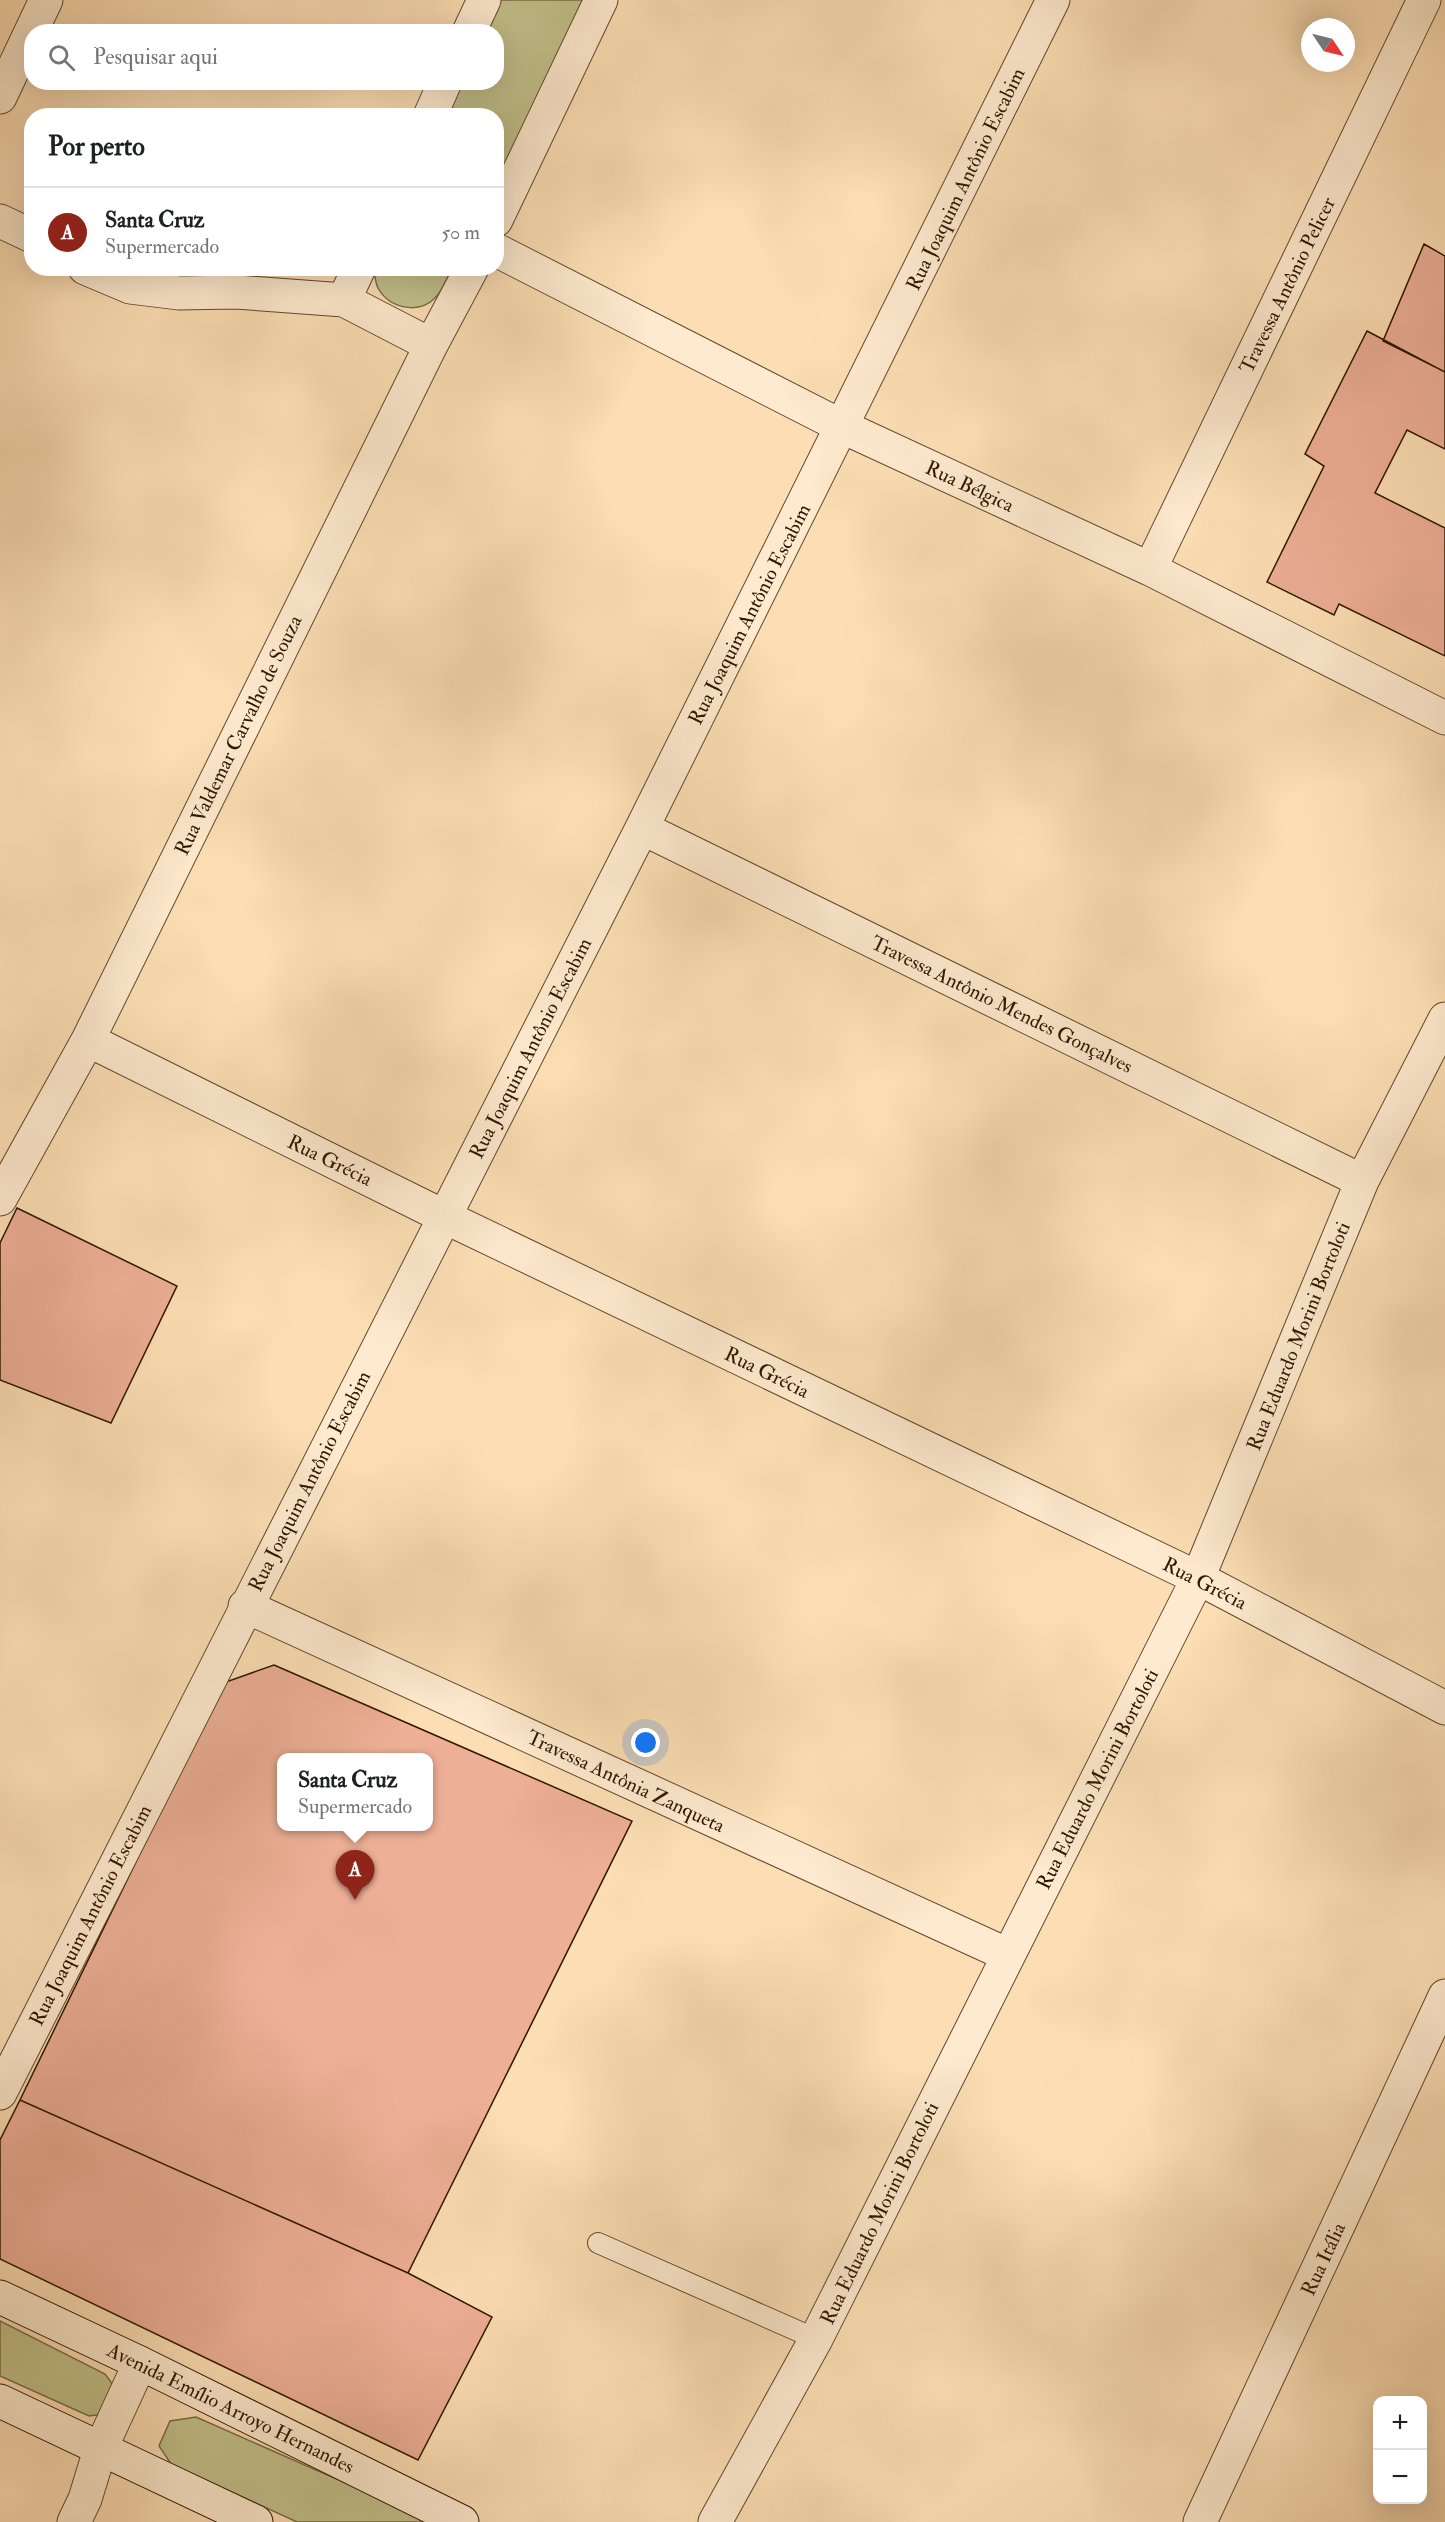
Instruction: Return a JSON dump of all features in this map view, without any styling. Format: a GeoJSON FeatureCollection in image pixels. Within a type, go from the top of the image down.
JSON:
{"type":"FeatureCollection","features":[{"type":"Feature","properties":{"kind":"street"},"geometry":{"type":"LineString","coordinates":[[35,24],[46,0]]}},
{"type":"Feature","properties":{"kind":"street"},"geometry":{"type":"LineString","coordinates":[[473,24],[484,0]]}},
{"type":"Feature","properties":{"kind":"street"},"geometry":{"type":"LineString","coordinates":[[504,203],[601,0]]}},
{"type":"Feature","properties":{"kind":"street","name":"Rua Joaquim Antônio Escabim"},"geometry":{"type":"LineString","coordinates":[[0,2093],[245,1606],[642,828],[1053,0]]}},
{"type":"Feature","properties":{"kind":"street","name":"Travessa Antônio Pelicer"},"geometry":{"type":"LineString","coordinates":[[1150,569],[1424,0]]}},
{"type":"Feature","properties":{"kind":"street"},"geometry":{"type":"LineString","coordinates":[[0,97],[24,46]]}},
{"type":"Feature","properties":{"kind":"street"},"geometry":{"type":"LineString","coordinates":[[434,108],[441,90]]}},
{"type":"Feature","properties":{"kind":"street"},"geometry":{"type":"LineString","coordinates":[[0,221],[24,232]]}},
{"type":"Feature","properties":{"kind":"street","name":"Rua Bélgica"},"geometry":{"type":"LineString","coordinates":[[504,254],[843,427],[1150,569],[1445,718]]}},
{"type":"Feature","properties":{"kind":"street"},"geometry":{"type":"LineString","coordinates":[[103,276],[130,287],[179,293],[237,292],[344,300],[430,345]]}},
{"type":"Feature","properties":{"kind":"street"},"geometry":{"type":"LineString","coordinates":[[344,300],[355,276]]}},
{"type":"Feature","properties":{"kind":"street","name":"Rua Valdemar Carvalho de Souza"},"geometry":{"type":"LineString","coordinates":[[0,1199],[87,1040],[430,345],[468,276]]}},
{"type":"Feature","properties":{"kind":"street","name":"Travessa Antônio Mendes Gonçalves"},"geometry":{"type":"LineString","coordinates":[[642,828],[1362,1181]]}},
{"type":"Feature","properties":{"kind":"street","name":"Rua Eduardo Morini Bortoloti"},"geometry":{"type":"LineString","coordinates":[[715,2522],[816,2339],[1198,1578],[1362,1181],[1445,1019]]}},
{"type":"Feature","properties":{"kind":"street","name":"Rua Grécia"},"geometry":{"type":"LineString","coordinates":[[87,1040],[445,1217],[1198,1578],[1445,1708]]}},
{"type":"Feature","properties":{"kind":"street","name":"Travessa Antônia Zanqueta"},"geometry":{"type":"LineString","coordinates":[[245,1606],[1008,1955]]}},
{"type":"Feature","properties":{"kind":"street","name":"Rua Itália"},"geometry":{"type":"LineString","coordinates":[[1200,2522],[1445,1996]]}},
{"type":"Feature","properties":{"kind":"street","name":"Avenida Emílio Arroyo Hernandes"},"geometry":{"type":"LineString","coordinates":[[0,2297],[140,2363],[462,2522]]}},
{"type":"Feature","properties":{"kind":"street"},"geometry":{"type":"LineString","coordinates":[[74,2522],[86,2499],[100,2450],[140,2363]]}},
{"type":"Feature","properties":{"kind":"street"},"geometry":{"type":"LineString","coordinates":[[0,2401],[256,2522]]}},
{"type":"Feature","properties":{"kind":"lane"},"geometry":{"type":"LineString","coordinates":[[598,2242],[816,2339]]}},
{"type":"Feature","properties":{"kind":"shaded area"},"geometry":{"type":"Polygon","coordinates":[[[501,0],[585,0],[504,165],[504,108],[448,108],[457,90],[504,90],[504,24],[489,24],[501,0]]]}},
{"type":"Feature","properties":{"kind":"shaded area"},"geometry":{"type":"Polygon","coordinates":[[[375,276],[449,276],[435,298],[412,308],[389,300],[383,295],[375,276]]]}},
{"type":"Feature","properties":{"kind":"shaded area"},"geometry":{"type":"Polygon","coordinates":[[[0,2321],[105,2374],[116,2389],[104,2414],[89,2416],[0,2376],[0,2321]]]}},
{"type":"Feature","properties":{"kind":"shaded area"},"geometry":{"type":"Polygon","coordinates":[[[196,2417],[434,2522],[297,2522],[171,2464],[159,2446],[170,2421],[196,2417]]]}},
{"type":"Feature","properties":{"kind":"building"},"geometry":{"type":"Polygon","coordinates":[[[1424,244],[1445,256],[1445,372],[1383,341],[1424,244]]]}},
{"type":"Feature","properties":{"kind":"building"},"geometry":{"type":"Polygon","coordinates":[[[1367,331],[1445,372],[1445,449],[1407,430],[1375,493],[1445,528],[1445,656],[1339,604],[1334,615],[1267,582],[1324,466],[1305,454],[1367,331]]]}},
{"type":"Feature","properties":{"kind":"building"},"geometry":{"type":"Polygon","coordinates":[[[17,1208],[177,1286],[111,1423],[0,1380],[0,1243],[17,1208]]]}},
{"type":"Feature","properties":{"kind":"building"},"geometry":{"type":"Polygon","coordinates":[[[274,1665],[632,1821],[408,2273],[20,2100],[223,1683],[274,1665]]]}},
{"type":"Feature","properties":{"kind":"building"},"geometry":{"type":"Polygon","coordinates":[[[20,2100],[408,2273],[492,2317],[418,2460],[0,2259],[0,2140],[20,2100]]]}},
{"type":"Feature","properties":{"kind":"place","name":"Santa Cruz"},"geometry":{"type":"Point","coordinates":[355,1900]}}]}
